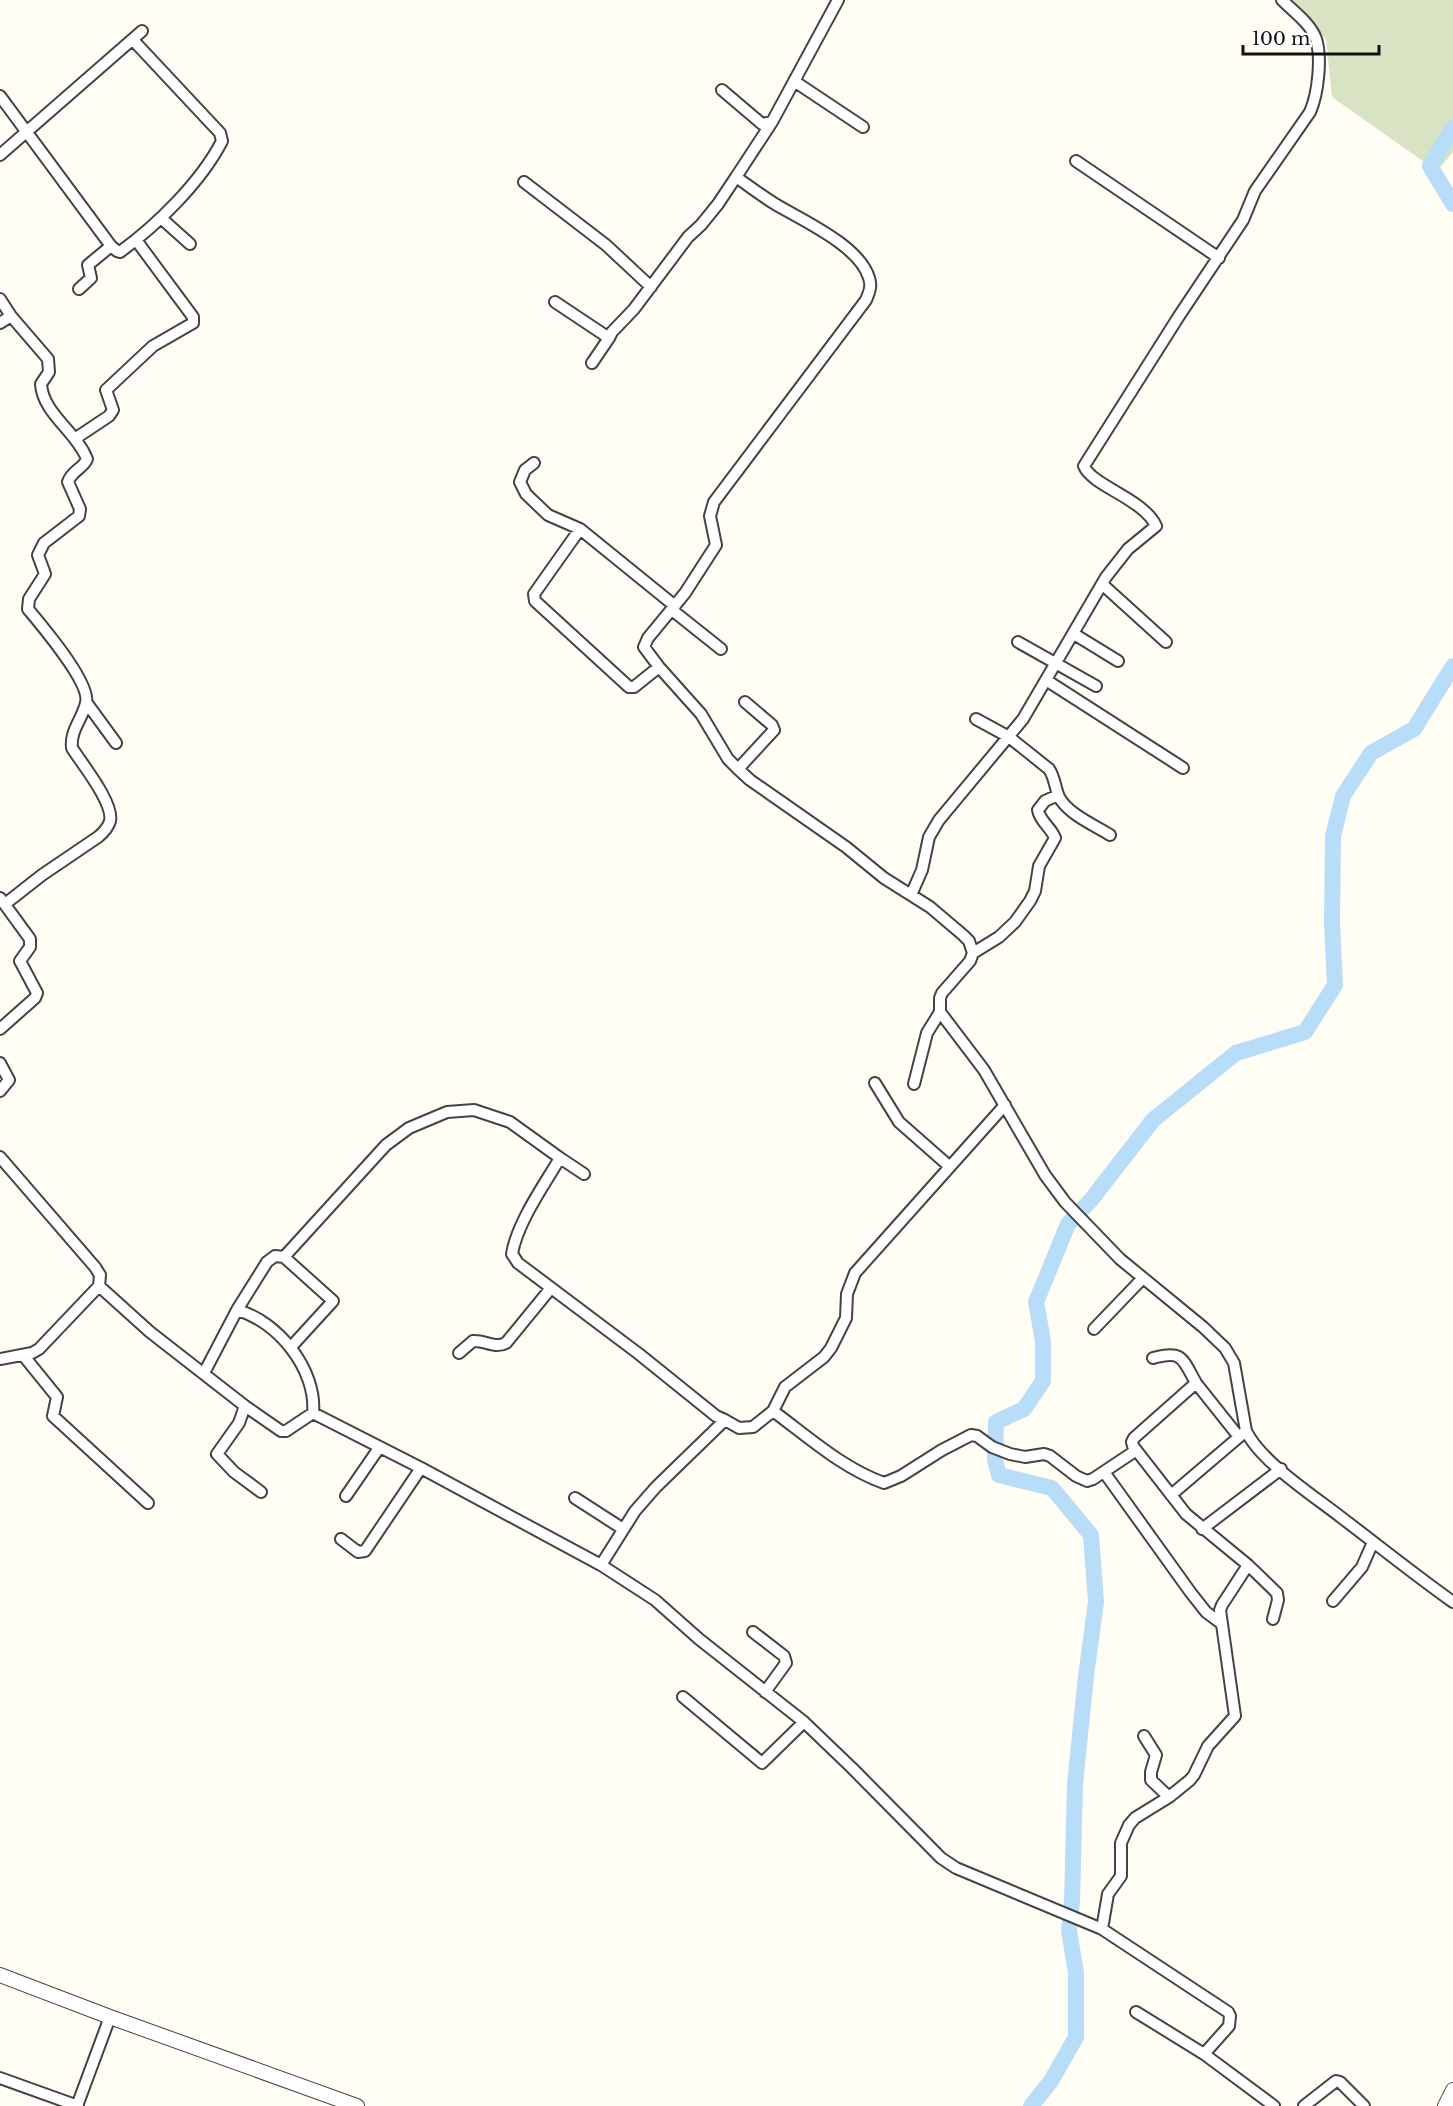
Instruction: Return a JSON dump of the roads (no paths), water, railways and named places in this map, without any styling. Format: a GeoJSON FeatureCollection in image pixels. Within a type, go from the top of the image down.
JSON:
{"type":"FeatureCollection","features":[{"type":"Feature","properties":{"kind":"street"},"geometry":{"type":"LineString","coordinates":[[592,363],[612,332],[651,287],[688,237],[718,204],[772,122],[838,0]]}},
{"type":"Feature","properties":{"kind":"street"},"geometry":{"type":"LineString","coordinates":[[911,895],[922,870],[928,837],[939,820],[1032,706],[1102,584],[1128,549],[1156,526],[1153,520],[1131,501],[1091,476],[1084,466],[1179,316],[1244,220],[1255,191],[1310,112],[1317,88],[1316,38],[1282,0]]}},
{"type":"Feature","properties":{"kind":"street"},"geometry":{"type":"LineString","coordinates":[[0,155],[142,31]]}},
{"type":"Feature","properties":{"kind":"street"},"geometry":{"type":"LineString","coordinates":[[0,96],[111,246],[118,252],[161,218],[212,157],[222,141],[220,133],[133,40]]}},
{"type":"Feature","properties":{"kind":"street"},"geometry":{"type":"LineString","coordinates":[[794,81],[863,127]]}},
{"type":"Feature","properties":{"kind":"street"},"geometry":{"type":"LineString","coordinates":[[722,90],[762,124],[772,122]]}},
{"type":"Feature","properties":{"kind":"street"},"geometry":{"type":"LineString","coordinates":[[1076,160],[1219,258]]}},
{"type":"Feature","properties":{"kind":"street"},"geometry":{"type":"LineString","coordinates":[[736,177],[773,203],[821,229],[855,256],[867,273],[870,289],[866,300],[714,502],[710,516],[716,545],[692,584],[644,647],[701,714],[728,759],[738,770],[846,847],[884,878],[930,907],[969,941],[974,953]]}},
{"type":"Feature","properties":{"kind":"street"},"geometry":{"type":"LineString","coordinates":[[524,182],[606,245],[651,287]]}},
{"type":"Feature","properties":{"kind":"street"},"geometry":{"type":"LineString","coordinates":[[161,218],[190,243]]}},
{"type":"Feature","properties":{"kind":"street"},"geometry":{"type":"LineString","coordinates":[[76,438],[109,416],[113,410],[106,390],[113,382],[153,346],[193,323],[194,318],[136,240]]}},
{"type":"Feature","properties":{"kind":"street"},"geometry":{"type":"LineString","coordinates":[[79,289],[91,278],[88,265],[111,246]]}},
{"type":"Feature","properties":{"kind":"street"},"geometry":{"type":"LineString","coordinates":[[0,299],[11,316],[48,359],[49,372],[41,384],[45,400],[49,410],[76,438],[87,459],[85,465],[73,472],[68,482],[80,509],[79,516],[44,543],[38,555],[45,574],[29,599],[28,609],[54,640],[84,685],[87,702],[116,743]]}},
{"type":"Feature","properties":{"kind":"street"},"geometry":{"type":"LineString","coordinates":[[555,302],[609,338]]}},
{"type":"Feature","properties":{"kind":"street"},"geometry":{"type":"LineString","coordinates":[[0,323],[11,316]]}},
{"type":"Feature","properties":{"kind":"street"},"geometry":{"type":"LineString","coordinates":[[534,463],[525,470],[520,482],[522,489],[548,515],[580,529],[722,650]]}},
{"type":"Feature","properties":{"kind":"street"},"geometry":{"type":"LineString","coordinates":[[580,529],[534,594],[535,601],[629,687],[633,687],[659,667]]}},
{"type":"Feature","properties":{"kind":"street"},"geometry":{"type":"LineString","coordinates":[[1102,584],[1166,642]]}},
{"type":"Feature","properties":{"kind":"street"},"geometry":{"type":"LineString","coordinates":[[1074,634],[1118,661]]}},
{"type":"Feature","properties":{"kind":"street"},"geometry":{"type":"LineString","coordinates":[[1018,642],[1096,687]]}},
{"type":"Feature","properties":{"kind":"street"},"geometry":{"type":"LineString","coordinates":[[1046,680],[1183,768]]}},
{"type":"Feature","properties":{"kind":"street"},"geometry":{"type":"LineString","coordinates":[[0,1029],[37,993],[20,962],[30,947],[30,939],[2,901],[98,837],[105,831],[110,821],[110,811],[103,797],[72,748],[71,738],[87,702]]}},
{"type":"Feature","properties":{"kind":"street"},"geometry":{"type":"LineString","coordinates":[[738,770],[774,730],[772,725],[746,702]]}},
{"type":"Feature","properties":{"kind":"street"},"geometry":{"type":"LineString","coordinates":[[976,719],[1009,737],[1049,769],[1054,776],[1058,795],[1070,810],[1110,835]]}},
{"type":"Feature","properties":{"kind":"street"},"geometry":{"type":"LineString","coordinates":[[914,1084],[927,1033],[940,1012],[942,993],[970,961],[974,953],[987,946],[1015,922],[1035,891],[1040,866],[1054,838],[1054,834],[1043,822],[1038,810],[1045,801],[1058,795]]}},
{"type":"Feature","properties":{"kind":"street"},"geometry":{"type":"LineString","coordinates":[[940,1012],[984,1070],[1045,1175],[1065,1202],[1084,1224],[1142,1279],[1203,1327],[1225,1348],[1234,1363],[1243,1434]]}},
{"type":"Feature","properties":{"kind":"street"},"geometry":{"type":"LineString","coordinates":[[0,1063],[9,1080],[0,1091]]}},
{"type":"Feature","properties":{"kind":"street"},"geometry":{"type":"LineString","coordinates":[[875,1083],[899,1122],[949,1166]]}},
{"type":"Feature","properties":{"kind":"street"},"geometry":{"type":"LineString","coordinates":[[560,1158],[513,1244],[512,1254],[518,1263],[639,1354],[716,1416],[744,1429],[753,1427],[772,1411],[785,1387],[824,1357],[846,1318],[848,1294],[855,1273],[1005,1105]]}},
{"type":"Feature","properties":{"kind":"street"},"geometry":{"type":"LineString","coordinates":[[284,1257],[392,1139],[409,1128],[447,1112],[474,1110],[510,1122],[584,1173]]}},
{"type":"Feature","properties":{"kind":"street"},"geometry":{"type":"LineString","coordinates":[[0,1157],[100,1275],[99,1286],[39,1349],[23,1355],[0,1359]]}},
{"type":"Feature","properties":{"kind":"street"},"geometry":{"type":"LineString","coordinates":[[204,1373],[237,1310],[267,1262],[275,1256],[284,1257],[333,1300],[291,1347]]}},
{"type":"Feature","properties":{"kind":"street"},"geometry":{"type":"LineString","coordinates":[[1094,1329],[1142,1279]]}},
{"type":"Feature","properties":{"kind":"street"},"geometry":{"type":"LineString","coordinates":[[99,1286],[150,1332],[245,1406],[281,1431],[286,1431],[313,1413],[315,1399],[309,1377],[291,1347],[251,1314],[237,1310]]}},
{"type":"Feature","properties":{"kind":"street"},"geometry":{"type":"LineString","coordinates":[[459,1353],[473,1341],[495,1346],[506,1343],[551,1288]]}},
{"type":"Feature","properties":{"kind":"street"},"geometry":{"type":"LineString","coordinates":[[1153,1358],[1175,1354],[1181,1358],[1196,1383],[1263,1454],[1373,1542],[1453,1602]]}},
{"type":"Feature","properties":{"kind":"street"},"geometry":{"type":"LineString","coordinates":[[23,1355],[57,1397],[53,1416],[148,1503]]}},
{"type":"Feature","properties":{"kind":"street"},"geometry":{"type":"LineString","coordinates":[[1196,1383],[1132,1442],[1136,1451],[1186,1514],[1248,1565],[1277,1593],[1278,1600],[1273,1619]]}},
{"type":"Feature","properties":{"kind":"street"},"geometry":{"type":"LineString","coordinates":[[245,1406],[239,1423],[217,1454],[234,1472],[261,1492]]}},
{"type":"Feature","properties":{"kind":"street"},"geometry":{"type":"LineString","coordinates":[[772,1411],[835,1457],[864,1475],[884,1483],[901,1476],[971,1435],[977,1436],[997,1449],[1025,1457],[1044,1454],[1087,1481],[1136,1451]]}},
{"type":"Feature","properties":{"kind":"street"},"geometry":{"type":"LineString","coordinates":[[313,1413],[601,1565],[668,1610],[699,1639],[804,1722],[941,1858],[956,1868],[1102,1929],[1228,2012],[1229,2026],[1204,2054]]}},
{"type":"Feature","properties":{"kind":"street"},"geometry":{"type":"LineString","coordinates":[[601,1565],[623,1529],[656,1487],[725,1420]]}},
{"type":"Feature","properties":{"kind":"street"},"geometry":{"type":"LineString","coordinates":[[1171,1495],[1243,1434]]}},
{"type":"Feature","properties":{"kind":"street"},"geometry":{"type":"LineString","coordinates":[[346,1496],[380,1448]]}},
{"type":"Feature","properties":{"kind":"street"},"geometry":{"type":"LineString","coordinates":[[341,1539],[358,1552],[365,1551],[421,1468]]}},
{"type":"Feature","properties":{"kind":"street"},"geometry":{"type":"LineString","coordinates":[[1202,1529],[1281,1469]]}},
{"type":"Feature","properties":{"kind":"street"},"geometry":{"type":"LineString","coordinates":[[1104,1472],[1191,1593],[1206,1612],[1222,1624]]}},
{"type":"Feature","properties":{"kind":"street"},"geometry":{"type":"LineString","coordinates":[[575,1498],[623,1529]]}},
{"type":"Feature","properties":{"kind":"street"},"geometry":{"type":"LineString","coordinates":[[1333,1601],[1362,1567],[1373,1542]]}},
{"type":"Feature","properties":{"kind":"street"},"geometry":{"type":"LineString","coordinates":[[1102,1929],[1108,1894],[1121,1876],[1121,1843],[1125,1831],[1135,1818],[1168,1797],[1194,1775],[1204,1751],[1235,1716],[1222,1624],[1222,1605],[1248,1565]]}},
{"type":"Feature","properties":{"kind":"street"},"geometry":{"type":"LineString","coordinates":[[753,1632],[784,1656],[786,1663],[765,1692]]}},
{"type":"Feature","properties":{"kind":"street"},"geometry":{"type":"LineString","coordinates":[[683,1697],[762,1763],[804,1722]]}},
{"type":"Feature","properties":{"kind":"street"},"geometry":{"type":"LineString","coordinates":[[1144,1736],[1156,1755],[1151,1780],[1168,1797]]}},
{"type":"Feature","properties":{"kind":"street"},"geometry":{"type":"LineString","coordinates":[[0,1975],[357,2106]]}},
{"type":"Feature","properties":{"kind":"street"},"geometry":{"type":"LineString","coordinates":[[1136,2012],[1204,2054],[1274,2106]]}},
{"type":"Feature","properties":{"kind":"street"},"geometry":{"type":"LineString","coordinates":[[0,2078],[78,2106],[110,2017]]}},
{"type":"Feature","properties":{"kind":"street"},"geometry":{"type":"LineString","coordinates":[[1304,2106],[1336,2080],[1364,2106]]}},
{"type":"Feature","properties":{"kind":"street"},"geometry":{"type":"LineString","coordinates":[[1445,2106],[1453,2090]]}},
{"type":"Feature","properties":{"kind":"waterway"},"geometry":{"type":"LineString","coordinates":[[1453,128],[1430,166],[1453,204]]}},
{"type":"Feature","properties":{"kind":"waterway"},"geometry":{"type":"LineString","coordinates":[[1031,2106],[1051,2081],[1076,2037],[1076,1973],[1069,1931],[1075,1784],[1096,1602],[1091,1535],[1052,1488],[999,1475],[995,1460],[996,1422],[1024,1409],[1043,1381],[1043,1341],[1036,1302],[1068,1224],[1091,1200],[1153,1120],[1236,1053],[1305,1032],[1335,985],[1332,924],[1333,836],[1343,796],[1371,753],[1414,729],[1453,666]]}}]}
